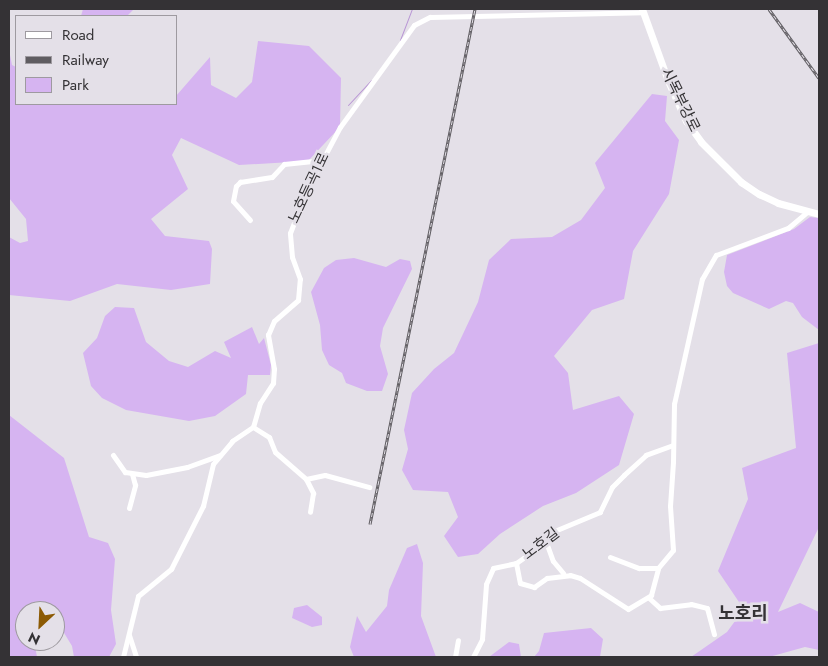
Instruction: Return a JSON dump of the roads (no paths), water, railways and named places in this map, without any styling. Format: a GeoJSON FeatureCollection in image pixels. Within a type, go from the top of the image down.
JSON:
{"type":"FeatureCollection","features":[{"type":"Feature","properties":{"kind":"main road","name":"시목부강로"},"geometry":{"type":"LineString","coordinates":[[643,10],[668,82],[686,121],[701,142],[747,186],[778,203],[819,214]]}},
{"type":"Feature","properties":{"kind":"street","name":"노호등곡1로"},"geometry":{"type":"LineString","coordinates":[[253,427],[260,403],[275,377],[268,336],[270,326],[298,300],[300,279],[292,257],[290,233],[320,160],[340,127],[419,20],[643,10]]}},
{"type":"Feature","properties":{"kind":"street"},"geometry":{"type":"LineString","coordinates":[[250,220],[233,201],[236,186],[240,182],[272,177],[284,164],[320,160]]}},
{"type":"Feature","properties":{"kind":"street"},"geometry":{"type":"LineString","coordinates":[[546,542],[553,561],[563,574],[580,578],[628,610],[648,598],[658,568],[673,550],[670,506],[678,380],[706,269],[716,255],[788,228],[807,212]]}},
{"type":"Feature","properties":{"kind":"street"},"geometry":{"type":"LineString","coordinates":[[123,657],[138,596],[171,569],[203,506],[209,473],[220,455],[232,441],[253,427],[269,438],[275,452],[306,479],[313,493],[310,512]]}},
{"type":"Feature","properties":{"kind":"street","name":"노호길"},"geometry":{"type":"LineString","coordinates":[[563,574],[548,578],[534,587],[527,586],[520,583],[516,563],[546,542],[552,532],[600,512],[612,487],[646,455],[673,445]]}},
{"type":"Feature","properties":{"kind":"street"},"geometry":{"type":"LineString","coordinates":[[113,454],[120,468],[132,474],[154,475],[220,455]]}},
{"type":"Feature","properties":{"kind":"street"},"geometry":{"type":"LineString","coordinates":[[129,508],[135,485],[132,474]]}},
{"type":"Feature","properties":{"kind":"street"},"geometry":{"type":"LineString","coordinates":[[306,479],[325,475],[369,487]]}},
{"type":"Feature","properties":{"kind":"street"},"geometry":{"type":"LineString","coordinates":[[610,557],[639,568],[658,568]]}},
{"type":"Feature","properties":{"kind":"street"},"geometry":{"type":"LineString","coordinates":[[473,657],[482,639],[486,584],[493,568],[516,563]]}},
{"type":"Feature","properties":{"kind":"street"},"geometry":{"type":"LineString","coordinates":[[648,598],[660,608],[687,604],[707,608],[714,634]]}},
{"type":"Feature","properties":{"kind":"street"},"geometry":{"type":"LineString","coordinates":[[129,635],[136,657]]}},
{"type":"Feature","properties":{"kind":"street"},"geometry":{"type":"LineString","coordinates":[[455,657],[458,640]]}},
{"type":"Feature","properties":{"kind":"waterway"},"geometry":{"type":"LineString","coordinates":[[400,40],[412,9]]}},
{"type":"Feature","properties":{"kind":"waterway"},"geometry":{"type":"LineString","coordinates":[[348,105],[371,80]]}},
{"type":"Feature","properties":{"kind":"railway"},"geometry":{"type":"LineString","coordinates":[[370,524],[475,9]]}},
{"type":"Feature","properties":{"kind":"railway"},"geometry":{"type":"LineString","coordinates":[[769,9],[819,78]]}},
{"type":"Feature","properties":{"kind":"district","name":"노호리"},"geometry":{"type":"Point","coordinates":[743,613]}}]}
